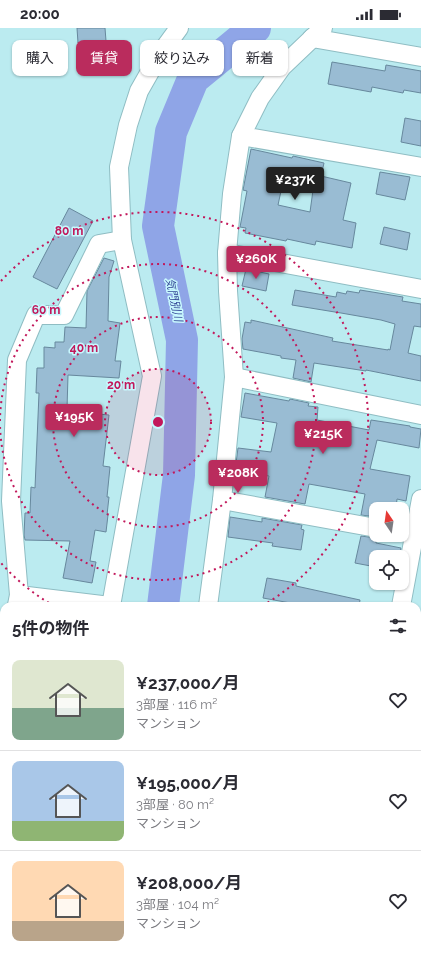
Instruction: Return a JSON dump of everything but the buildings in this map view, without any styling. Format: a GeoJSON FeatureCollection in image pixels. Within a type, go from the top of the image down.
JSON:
{"type":"FeatureCollection","features":[{"type":"Feature","properties":{"kind":"street"},"geometry":{"type":"LineString","coordinates":[[111,602],[152,376],[122,240],[120,167],[128,125],[139,91],[160,54],[179,28]]}},
{"type":"Feature","properties":{"kind":"street"},"geometry":{"type":"LineString","coordinates":[[209,602],[222,500],[234,377],[228,292],[228,253],[232,194],[241,136],[260,98],[282,67],[317,33],[421,56]]}},
{"type":"Feature","properties":{"kind":"street"},"geometry":{"type":"LineString","coordinates":[[241,136],[421,167]]}},
{"type":"Feature","properties":{"kind":"street"},"geometry":{"type":"LineString","coordinates":[[49,602],[18,600],[11,501],[17,360],[36,315],[64,315],[99,244],[122,240]]}},
{"type":"Feature","properties":{"kind":"street"},"geometry":{"type":"LineString","coordinates":[[228,253],[421,289]]}},
{"type":"Feature","properties":{"kind":"street"},"geometry":{"type":"LineString","coordinates":[[234,377],[421,415]]}},
{"type":"Feature","properties":{"kind":"street"},"geometry":{"type":"LineString","coordinates":[[402,602],[413,535],[421,499]]}},
{"type":"Feature","properties":{"kind":"street"},"geometry":{"type":"LineString","coordinates":[[222,500],[369,527]]}},
{"type":"Feature","properties":{"kind":"waterway","name":"気門別川"},"geometry":{"type":"LineString","coordinates":[[163,602],[179,475],[182,340],[158,226],[171,132],[193,79],[255,28]]}}]}
